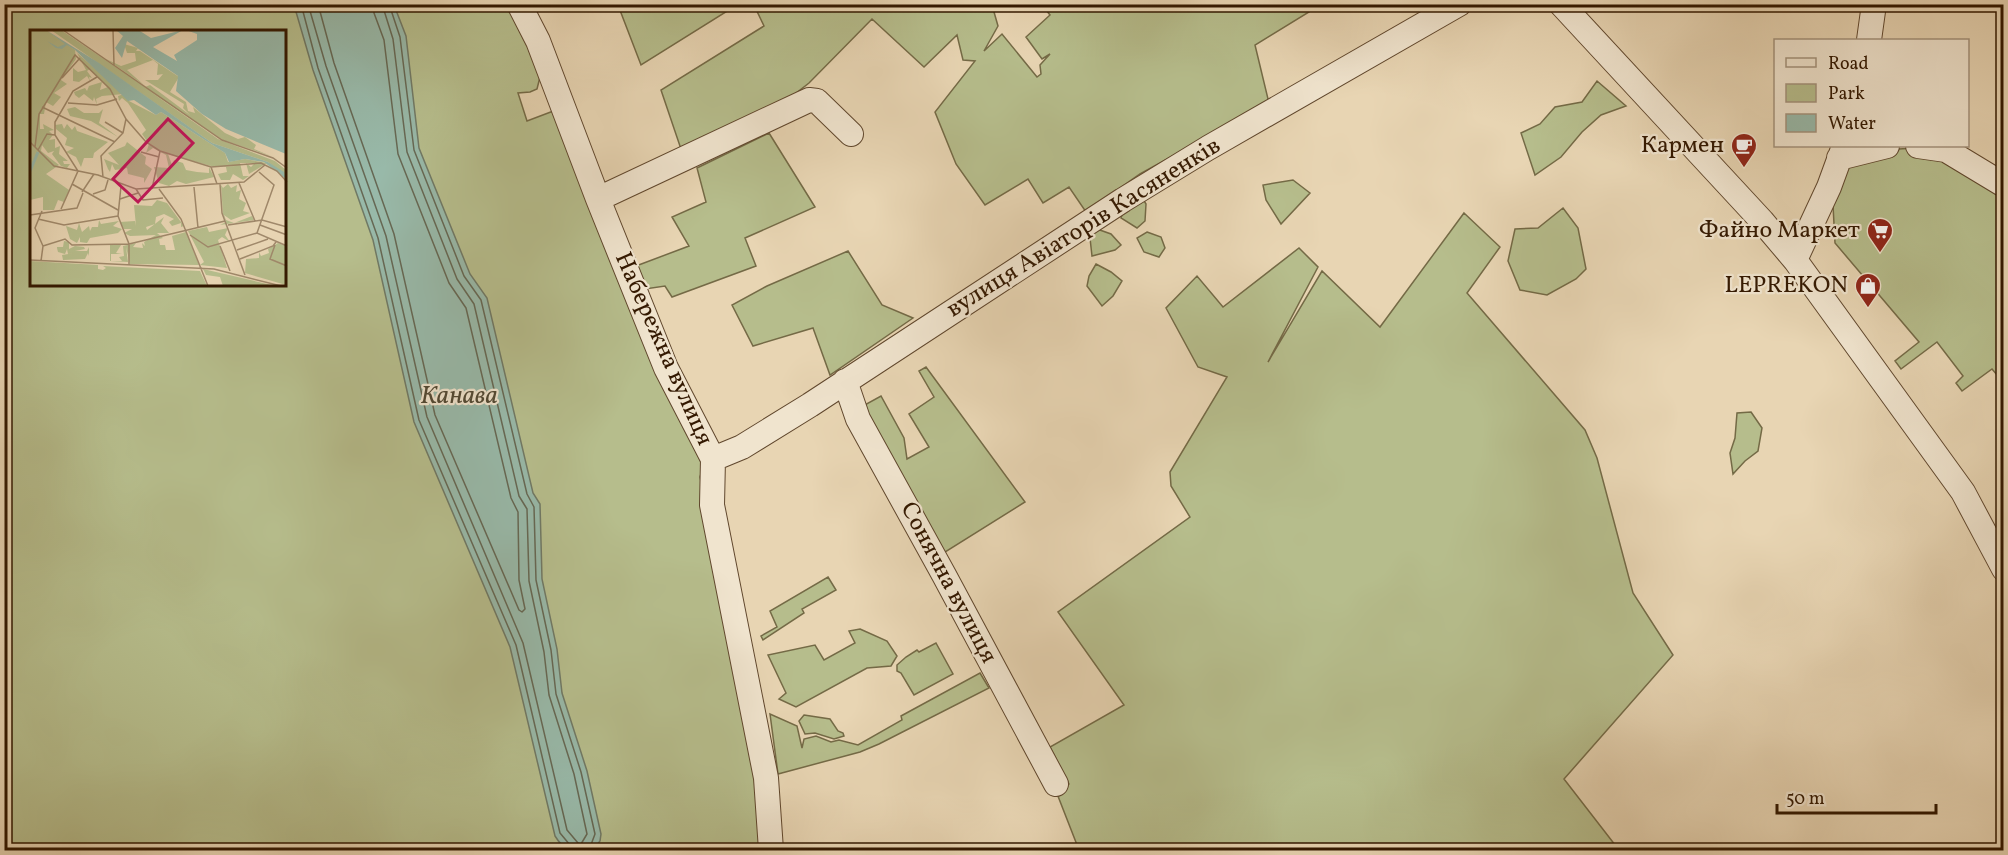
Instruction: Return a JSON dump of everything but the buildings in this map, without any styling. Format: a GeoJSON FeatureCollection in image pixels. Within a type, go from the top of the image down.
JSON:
{"type":"FeatureCollection","features":[{"type":"Feature","properties":{"kind":"street","name":"Набережна вулиця"},"geometry":{"type":"LineString","coordinates":[[519,4],[538,41],[666,368],[713,459],[712,505],[766,778],[771,850]]}},
{"type":"Feature","properties":{"kind":"street","name":"вулиця Авіаторів Касяненків"},"geometry":{"type":"LineString","coordinates":[[713,459],[742,447],[810,405],[1114,205],[1208,148],[1459,4]]}},
{"type":"Feature","properties":{"kind":"street"},"geometry":{"type":"LineString","coordinates":[[1561,4],[1762,221],[1795,260],[1964,492],[2004,569]]}},
{"type":"Feature","properties":{"kind":"street"},"geometry":{"type":"LineString","coordinates":[[1869,39],[1874,4]]}},
{"type":"Feature","properties":{"kind":"street"},"geometry":{"type":"LineString","coordinates":[[598,199],[809,100],[818,101],[851,134]]}},
{"type":"Feature","properties":{"kind":"street"},"geometry":{"type":"LineString","coordinates":[[1795,260],[1829,187],[1842,152],[1880,147]]}},
{"type":"Feature","properties":{"kind":"street"},"geometry":{"type":"LineString","coordinates":[[1925,147],[1946,150],[2004,185]]}},
{"type":"Feature","properties":{"kind":"street","name":"Сонячна вулиця"},"geometry":{"type":"LineString","coordinates":[[845,381],[858,419],[1056,784]]}},
{"type":"Feature","properties":{"kind":"green space"},"geometry":{"type":"Polygon","coordinates":[[[618,4],[737,5],[641,65],[618,4]]]}},
{"type":"Feature","properties":{"kind":"green space"},"geometry":{"type":"Polygon","coordinates":[[[1305,4],[1309,12],[1255,45],[1269,103],[1140,174],[1086,212],[1069,187],[1043,203],[1028,179],[985,205],[956,164],[935,112],[975,61],[963,60],[957,35],[924,67],[872,19],[809,83],[787,100],[683,155],[661,90],[764,26],[754,5],[1004,5],[994,12],[998,26],[984,51],[1002,34],[1037,77],[1041,74],[1040,65],[1050,54],[1042,59],[1026,37],[1050,15],[1042,5],[1305,4]]]}},
{"type":"Feature","properties":{"kind":"green space"},"geometry":{"type":"Polygon","coordinates":[[[4,5],[511,5],[540,77],[537,89],[518,93],[527,121],[556,110],[703,467],[700,477],[730,612],[767,850],[5,850],[4,5]]]}},
{"type":"Feature","properties":{"kind":"green space"},"geometry":{"type":"Polygon","coordinates":[[[1597,81],[1626,106],[1601,115],[1582,132],[1561,157],[1535,175],[1521,133],[1540,124],[1555,107],[1582,102],[1597,81]]]}},
{"type":"Feature","properties":{"kind":"green space"},"geometry":{"type":"Polygon","coordinates":[[[769,133],[815,207],[745,238],[756,266],[672,297],[665,286],[645,289],[636,266],[689,246],[672,217],[706,202],[697,168],[769,133]]]}},
{"type":"Feature","properties":{"kind":"green space"},"geometry":{"type":"Polygon","coordinates":[[[1914,148],[1935,152],[2003,191],[2003,382],[1992,369],[1962,391],[1956,383],[1963,376],[1937,342],[1901,369],[1895,361],[1919,342],[1835,243],[1833,205],[1850,163],[1884,150],[1914,148]]]}},
{"type":"Feature","properties":{"kind":"green space"},"geometry":{"type":"Polygon","coordinates":[[[1293,180],[1310,193],[1281,224],[1266,200],[1263,185],[1293,180]]]}},
{"type":"Feature","properties":{"kind":"green space"},"geometry":{"type":"Polygon","coordinates":[[[1140,194],[1146,204],[1145,221],[1137,228],[1121,218],[1125,206],[1140,194]]]}},
{"type":"Feature","properties":{"kind":"green space"},"geometry":{"type":"Polygon","coordinates":[[[1563,208],[1578,228],[1586,269],[1576,279],[1547,295],[1520,290],[1508,261],[1515,229],[1538,228],[1563,208]]]}},
{"type":"Feature","properties":{"kind":"green space"},"geometry":{"type":"Polygon","coordinates":[[[1464,213],[1500,247],[1467,293],[1585,430],[1597,458],[1633,593],[1673,655],[1564,779],[1619,850],[1079,850],[1056,791],[1069,784],[1050,747],[1124,705],[1058,612],[1190,517],[1171,486],[1170,472],[1227,377],[1198,367],[1166,308],[1197,276],[1223,307],[1299,248],[1318,267],[1268,362],[1322,271],[1380,327],[1464,213]]]}},
{"type":"Feature","properties":{"kind":"green space"},"geometry":{"type":"Polygon","coordinates":[[[1097,229],[1111,234],[1121,245],[1115,250],[1092,256],[1090,238],[1097,229]]]}},
{"type":"Feature","properties":{"kind":"green space"},"geometry":{"type":"Polygon","coordinates":[[[1147,232],[1161,237],[1165,248],[1159,257],[1144,252],[1137,238],[1147,232]]]}},
{"type":"Feature","properties":{"kind":"green space"},"geometry":{"type":"Polygon","coordinates":[[[848,251],[882,305],[913,318],[830,375],[813,328],[753,346],[732,305],[767,286],[848,251]]]}},
{"type":"Feature","properties":{"kind":"green space"},"geometry":{"type":"Polygon","coordinates":[[[1096,264],[1122,281],[1113,296],[1102,306],[1087,286],[1089,276],[1096,264]]]}},
{"type":"Feature","properties":{"kind":"green space"},"geometry":{"type":"Polygon","coordinates":[[[926,367],[1025,502],[942,554],[861,407],[881,396],[904,438],[907,459],[929,447],[909,414],[934,397],[919,371],[926,367]]]}},
{"type":"Feature","properties":{"kind":"green space"},"geometry":{"type":"Polygon","coordinates":[[[1751,412],[1762,428],[1758,451],[1733,474],[1730,453],[1735,438],[1737,413],[1751,412]]]}},
{"type":"Feature","properties":{"kind":"green space"},"geometry":{"type":"Polygon","coordinates":[[[828,577],[836,590],[802,609],[804,613],[763,640],[761,636],[777,627],[770,611],[828,577]]]}},
{"type":"Feature","properties":{"kind":"green space"},"geometry":{"type":"Polygon","coordinates":[[[860,629],[887,641],[897,656],[891,666],[867,668],[796,707],[779,699],[786,693],[768,655],[815,645],[824,660],[855,643],[849,631],[860,629]]]}},
{"type":"Feature","properties":{"kind":"green space"},"geometry":{"type":"Polygon","coordinates":[[[936,643],[953,674],[914,695],[901,673],[897,671],[897,665],[917,650],[919,652],[936,643]]]}},
{"type":"Feature","properties":{"kind":"green space"},"geometry":{"type":"Polygon","coordinates":[[[980,673],[989,688],[879,744],[860,752],[778,774],[770,714],[797,726],[802,748],[804,739],[816,736],[831,742],[839,740],[858,745],[902,720],[901,716],[980,673]]]}},
{"type":"Feature","properties":{"kind":"green space"},"geometry":{"type":"Polygon","coordinates":[[[804,715],[830,719],[844,736],[834,739],[815,733],[805,734],[799,721],[804,715]]]}},
{"type":"Feature","properties":{"kind":"water","name":"Канава"},"geometry":{"type":"Polygon","coordinates":[[[294,5],[394,5],[406,36],[419,148],[470,274],[487,298],[533,493],[540,504],[542,579],[557,649],[562,693],[587,771],[601,834],[600,841],[593,850],[567,849],[555,836],[510,647],[414,422],[373,240],[313,70],[294,5]]]}},
{"type":"Feature","properties":{"kind":"place","name":"Кармен"},"geometry":{"type":"Point","coordinates":[1744,169]}},
{"type":"Feature","properties":{"kind":"place","name":"Файно Маркет"},"geometry":{"type":"Point","coordinates":[1880,254]}},
{"type":"Feature","properties":{"kind":"place","name":"LEPREKON"},"geometry":{"type":"Point","coordinates":[1868,309]}}]}
